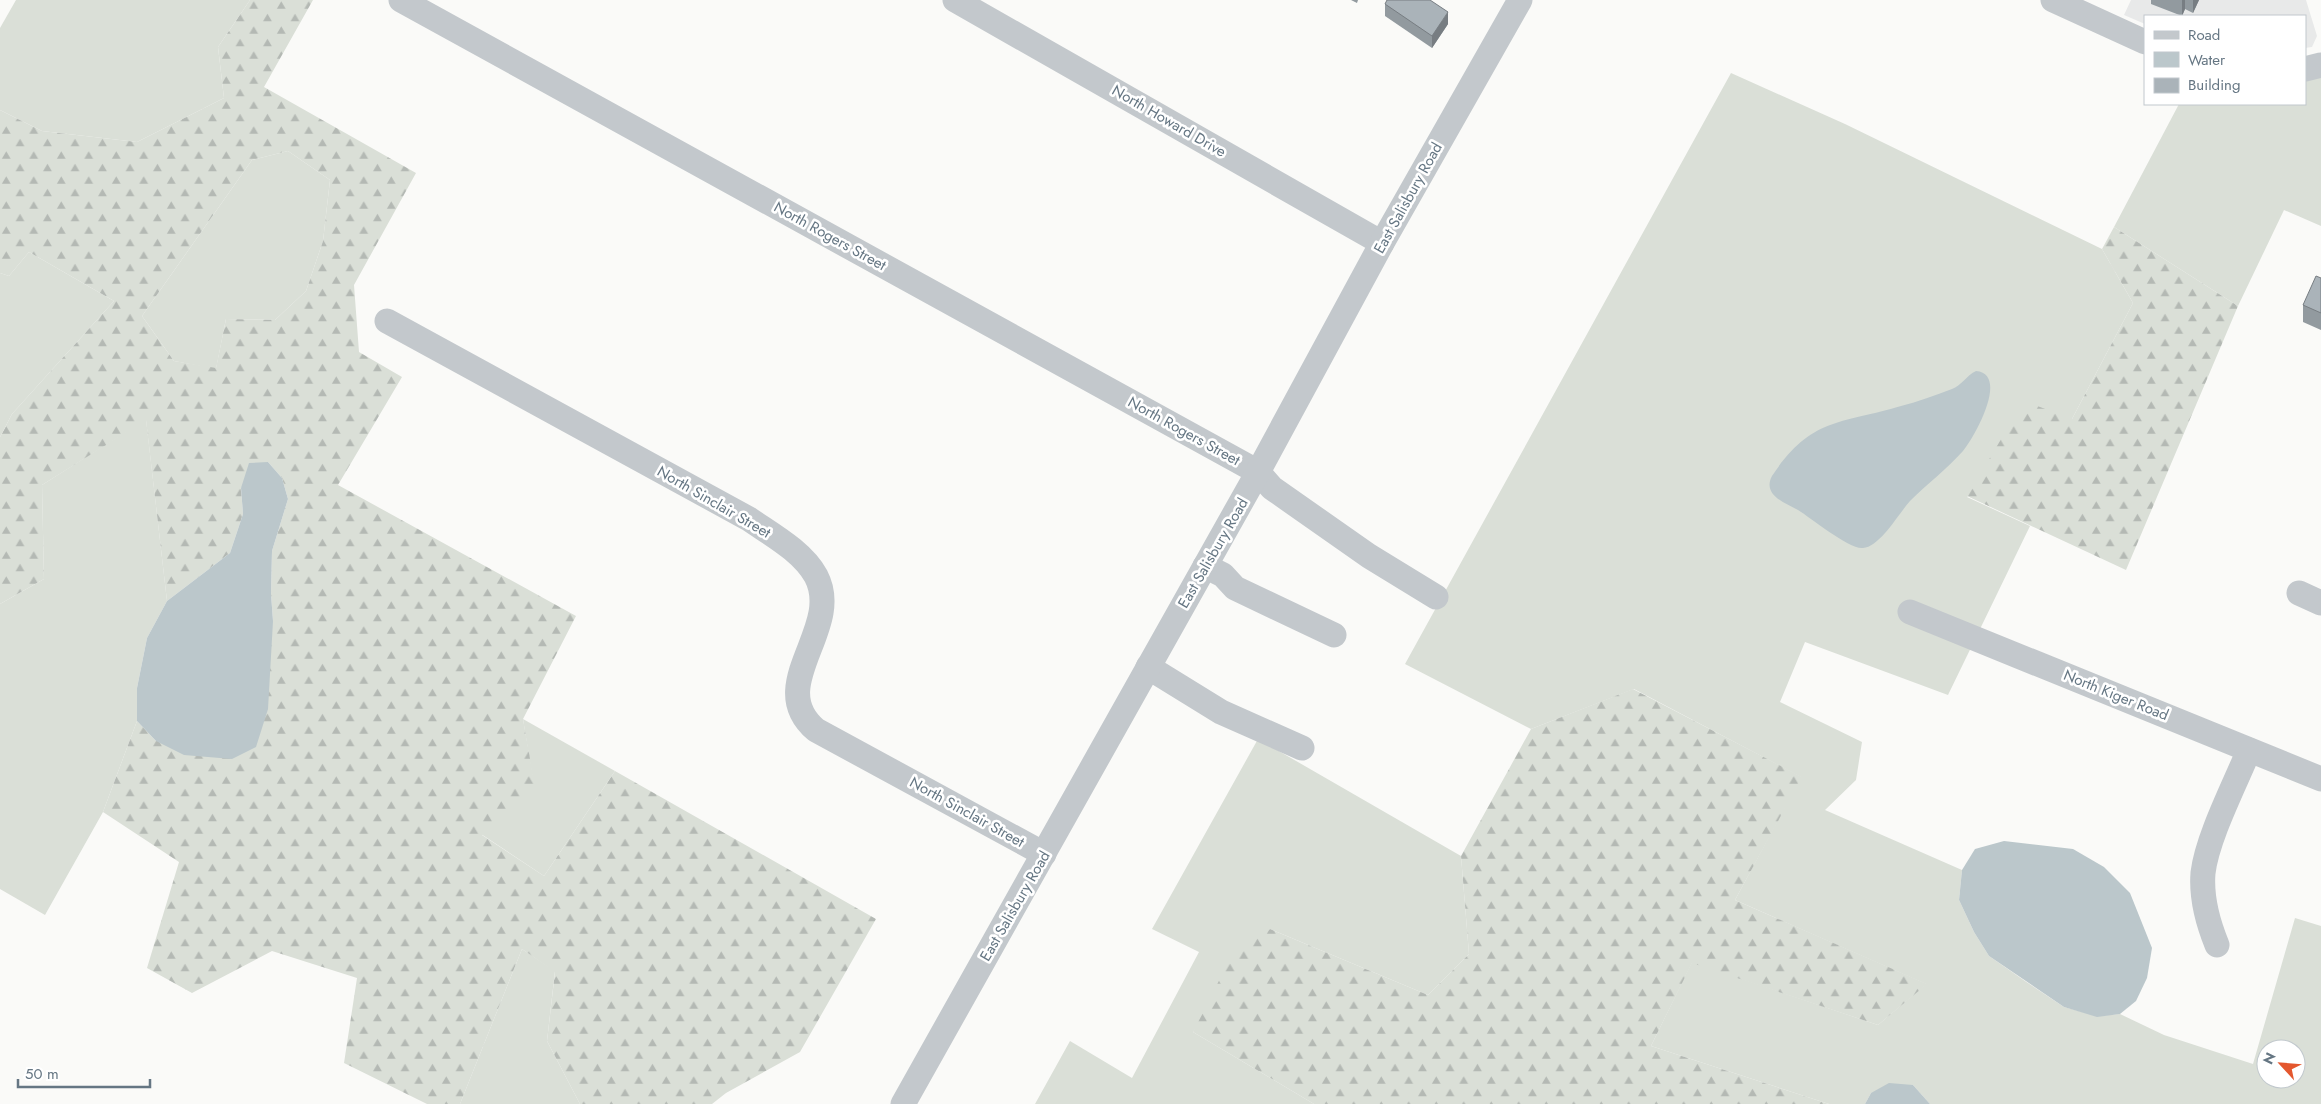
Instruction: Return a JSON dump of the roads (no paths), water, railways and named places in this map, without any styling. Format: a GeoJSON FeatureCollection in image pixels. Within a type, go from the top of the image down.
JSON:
{"type":"FeatureCollection","features":[{"type":"Feature","properties":{"kind":"street","name":"North Rogers Street"},"geometry":{"type":"LineString","coordinates":[[401,0],[1258,472],[1272,488],[1369,556],[1436,597]]}},
{"type":"Feature","properties":{"kind":"street","name":"North Howard Drive"},"geometry":{"type":"LineString","coordinates":[[955,0],[1382,244]]}},
{"type":"Feature","properties":{"kind":"street"},"geometry":{"type":"LineString","coordinates":[[2053,0],[2144,42]]}},
{"type":"Feature","properties":{"kind":"street","name":"East Salisbury Road"},"geometry":{"type":"LineString","coordinates":[[903,1104],[1258,472],[1517,1]]}},
{"type":"Feature","properties":{"kind":"street"},"geometry":{"type":"LineString","coordinates":[[2306,69],[2321,65]]}},
{"type":"Feature","properties":{"kind":"street","name":"North Sinclair Street"},"geometry":{"type":"LineString","coordinates":[[387,321],[749,519],[796,552],[816,577],[822,601],[820,617],[796,687],[799,710],[806,721],[816,730],[1044,854]]}},
{"type":"Feature","properties":{"kind":"street"},"geometry":{"type":"LineString","coordinates":[[1205,566],[1223,575],[1235,588],[1334,635]]}},
{"type":"Feature","properties":{"kind":"street","name":"North Kiger Road"},"geometry":{"type":"LineString","coordinates":[[1910,612],[2321,779]]}},
{"type":"Feature","properties":{"kind":"street"},"geometry":{"type":"LineString","coordinates":[[1148,667],[1221,712],[1283,742],[1302,748]]}},
{"type":"Feature","properties":{"kind":"street"},"geometry":{"type":"LineString","coordinates":[[2217,945],[2207,921],[2203,875],[2207,854],[2249,750]]}},
{"type":"Feature","properties":{"kind":"water"},"geometry":{"type":"Polygon","coordinates":[[[1976,371],[1986,375],[1990,383],[1990,394],[1981,421],[1968,444],[1950,464],[1910,501],[1889,529],[1876,542],[1863,548],[1849,544],[1798,510],[1776,498],[1772,493],[1770,483],[1772,476],[1786,457],[1800,443],[1814,433],[1844,421],[1907,404],[1952,389],[1976,371]]]}},
{"type":"Feature","properties":{"kind":"water"},"geometry":{"type":"Polygon","coordinates":[[[268,462],[282,478],[288,499],[272,551],[271,594],[273,621],[268,709],[256,747],[232,759],[184,755],[156,741],[137,721],[137,688],[147,638],[167,601],[230,553],[243,514],[241,488],[249,463],[268,462]]]}},
{"type":"Feature","properties":{"kind":"water"},"geometry":{"type":"Polygon","coordinates":[[[2004,841],[2073,849],[2104,867],[2130,893],[2152,948],[2147,978],[2136,1001],[2120,1014],[2097,1017],[2064,1007],[1989,956],[1974,932],[1959,900],[1962,870],[1975,849],[2004,841]]]}},
{"type":"Feature","properties":{"kind":"water"},"geometry":{"type":"Polygon","coordinates":[[[1889,1083],[1913,1085],[1930,1104],[1865,1104],[1871,1093],[1889,1083]]]}}]}
